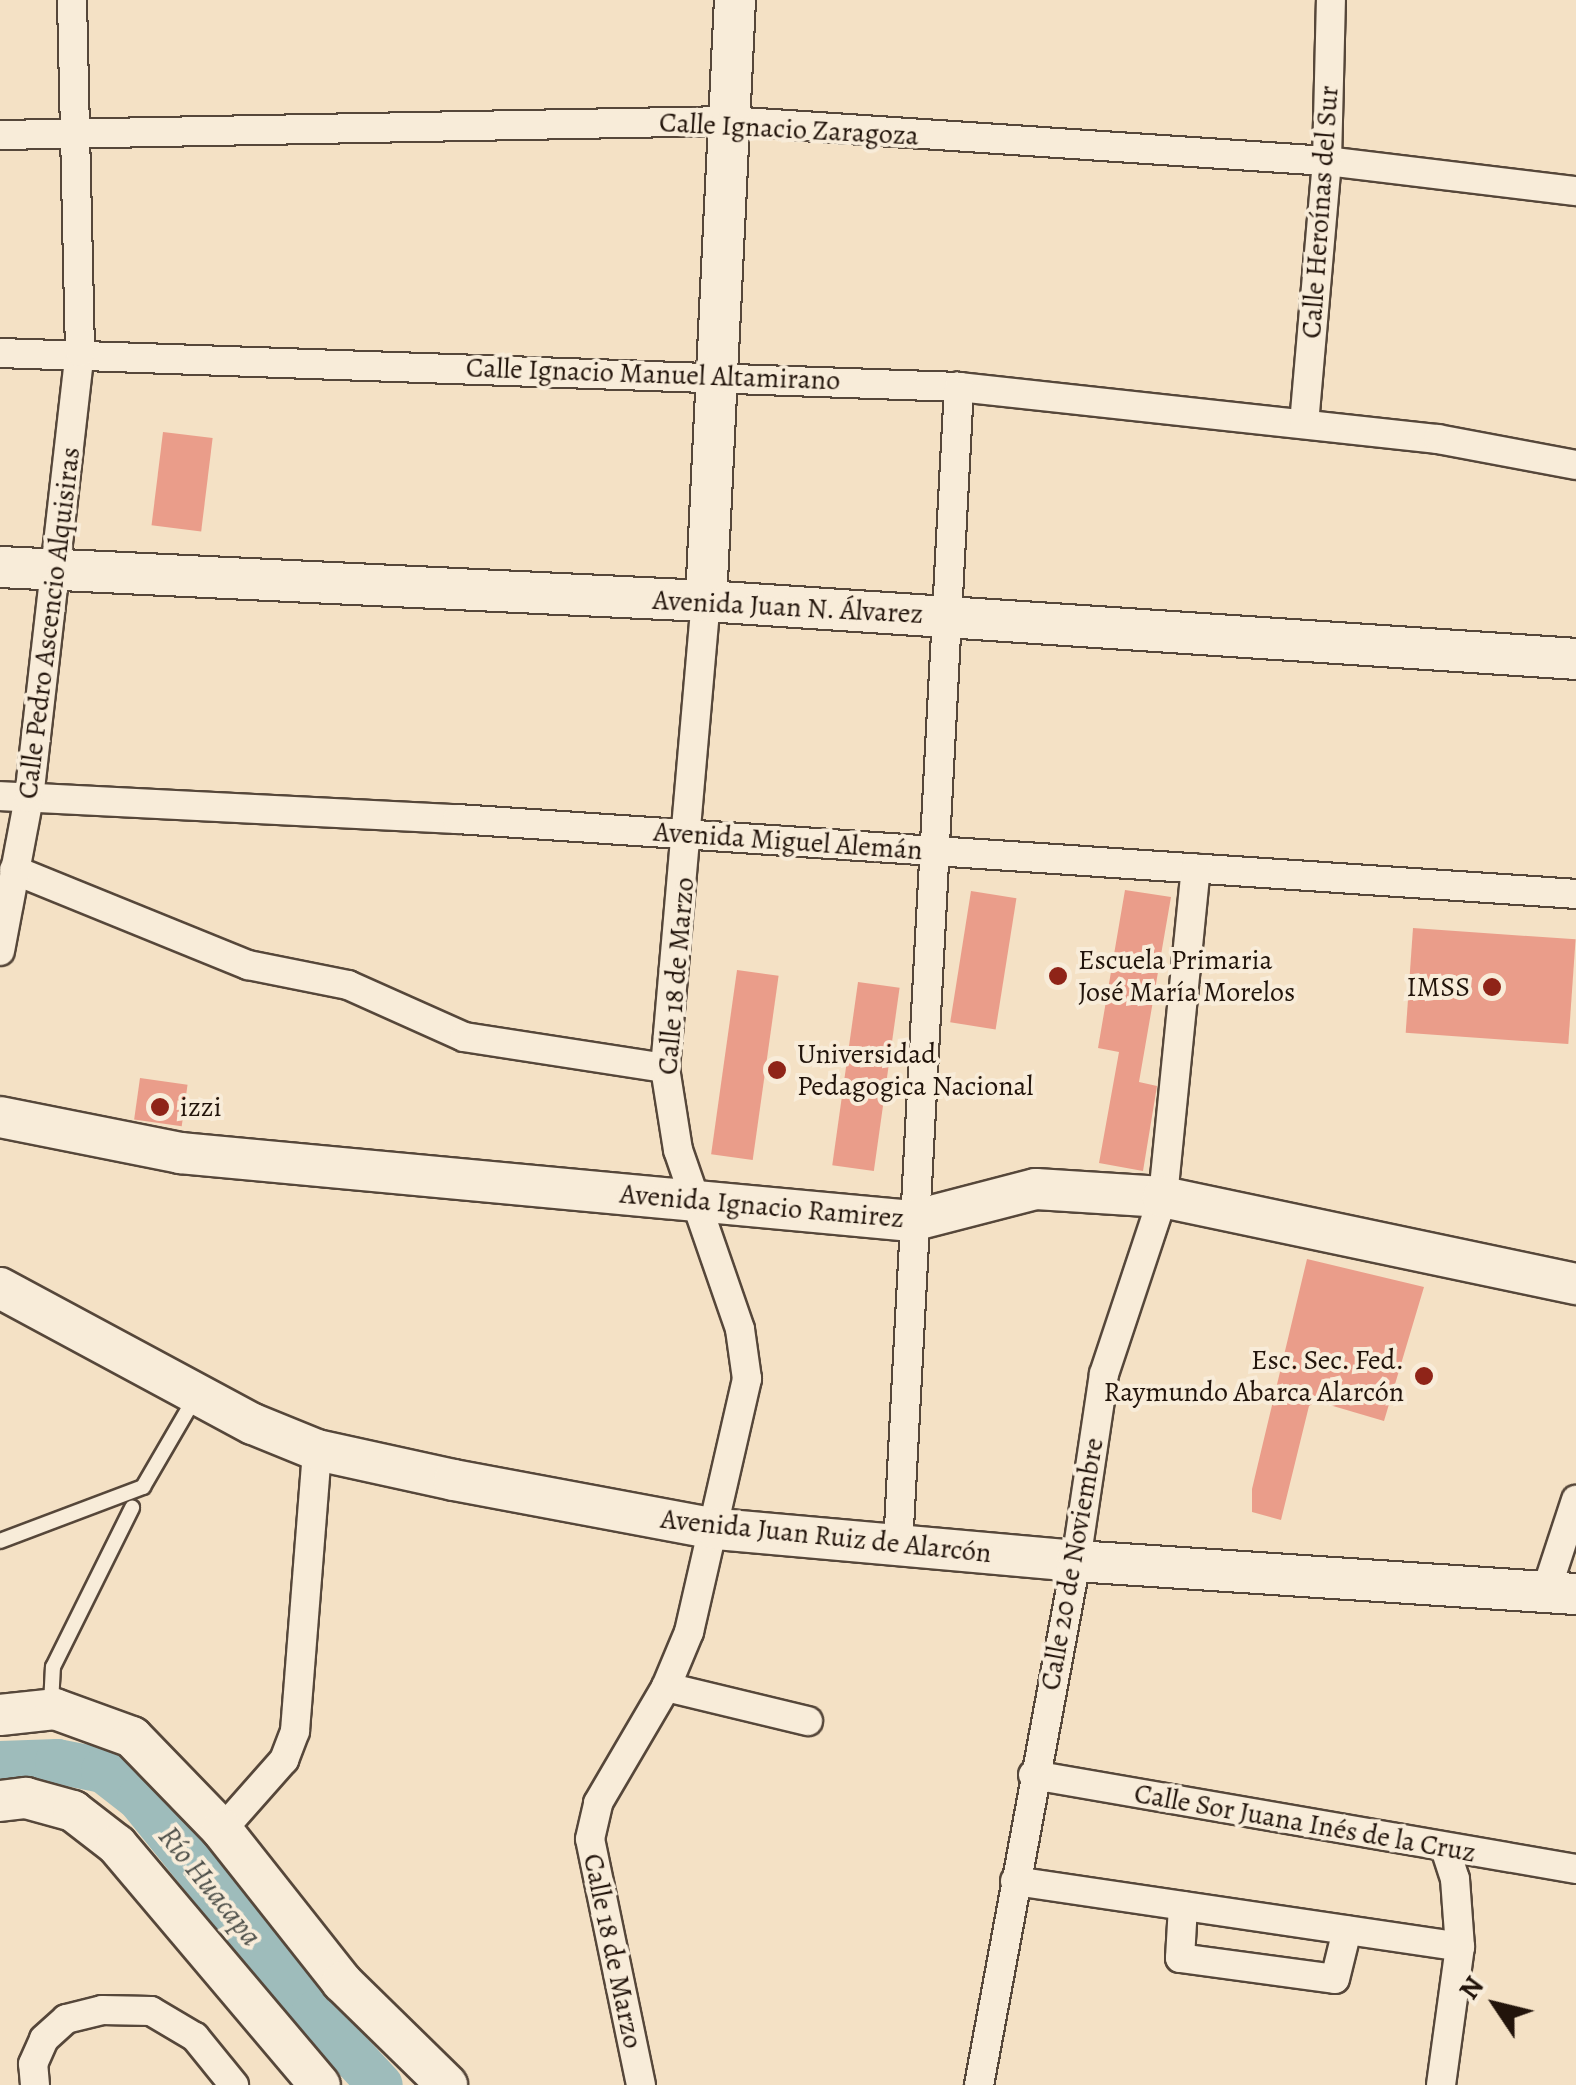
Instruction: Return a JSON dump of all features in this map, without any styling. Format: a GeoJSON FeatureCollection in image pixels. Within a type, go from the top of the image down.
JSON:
{"type":"FeatureCollection","features":[{"type":"Feature","properties":{"kind":"main road","name":"Calle 18 de Marzo"},"geometry":{"type":"LineString","coordinates":[[706,601],[736,0]]}},
{"type":"Feature","properties":{"kind":"main road","name":"Avenida Juan N. Álvarez"},"geometry":{"type":"LineString","coordinates":[[0,566],[706,601],[1576,660]]}},
{"type":"Feature","properties":{"kind":"main road","name":"Avenida Ignacio Ramirez"},"geometry":{"type":"LineString","coordinates":[[0,1116],[180,1153],[912,1220],[1036,1188],[1163,1197],[1576,1284]]}},
{"type":"Feature","properties":{"kind":"main road","name":"Avenida Juan Ruiz de Alarcón"},"geometry":{"type":"LineString","coordinates":[[0,1288],[198,1393],[318,1450],[717,1529],[1076,1561],[1561,1592]]}},
{"type":"Feature","properties":{"kind":"main road"},"geometry":{"type":"LineString","coordinates":[[0,1715],[50,1710],[132,1736],[222,1830],[342,1982],[447,2085]]}},
{"type":"Feature","properties":{"kind":"main road"},"geometry":{"type":"LineString","coordinates":[[0,1801],[26,1798],[73,1811],[117,1845],[320,2085]]}},
{"type":"Feature","properties":{"kind":"street","name":"Calle Pedro Ascencio Alquisiras"},"geometry":{"type":"LineString","coordinates":[[0,951],[30,798],[80,352],[72,0]]}},
{"type":"Feature","properties":{"kind":"street","name":"Calle Heroínas del Sur"},"geometry":{"type":"LineString","coordinates":[[1304,424],[1326,161],[1331,0]]}},
{"type":"Feature","properties":{"kind":"street","name":"Calle Ignacio Zaragoza"},"geometry":{"type":"LineString","coordinates":[[0,135],[728,121],[1326,161],[1576,191]]}},
{"type":"Feature","properties":{"kind":"street","name":"Calle Ignacio Manuel Altamirano"},"geometry":{"type":"LineString","coordinates":[[0,353],[80,352],[717,374],[958,387],[1438,439],[1576,465]]}},
{"type":"Feature","properties":{"kind":"street"},"geometry":{"type":"LineString","coordinates":[[898,1547],[943,616],[958,387]]}},
{"type":"Feature","properties":{"kind":"street","name":"Calle 18 de Marzo"},"geometry":{"type":"LineString","coordinates":[[640,2085],[590,1839],[598,1803],[666,1687],[717,1529],[747,1379],[740,1328],[678,1150],[664,1068],[688,835],[706,601]]}},
{"type":"Feature","properties":{"kind":"street","name":"Avenida Miguel Alemán"},"geometry":{"type":"LineString","coordinates":[[0,796],[688,835],[1576,894]]}},
{"type":"Feature","properties":{"kind":"street","name":"Calle 20 de Noviembre"},"geometry":{"type":"LineString","coordinates":[[980,2085],[1033,1775],[1076,1561],[1104,1374],[1163,1197],[1196,868]]}},
{"type":"Feature","properties":{"kind":"street"},"geometry":{"type":"LineString","coordinates":[[14,870],[248,964],[348,986],[464,1037],[664,1068]]}},
{"type":"Feature","properties":{"kind":"street"},"geometry":{"type":"LineString","coordinates":[[222,1830],[284,1760],[295,1731],[318,1450]]}},
{"type":"Feature","properties":{"kind":"street"},"geometry":{"type":"LineString","coordinates":[[1561,1592],[1576,1500]]}},
{"type":"Feature","properties":{"kind":"street"},"geometry":{"type":"LineString","coordinates":[[666,1687],[808,1720]]}},
{"type":"Feature","properties":{"kind":"street","name":"Calle Sor Juana Inés de la Cruz"},"geometry":{"type":"LineString","coordinates":[[1033,1775],[1576,1869]]}},
{"type":"Feature","properties":{"kind":"street"},"geometry":{"type":"LineString","coordinates":[[1441,2085],[1460,1947],[1445,1848]]}},
{"type":"Feature","properties":{"kind":"street"},"geometry":{"type":"LineString","coordinates":[[1014,1882],[1460,1947]]}},
{"type":"Feature","properties":{"kind":"street"},"geometry":{"type":"LineString","coordinates":[[1184,1906],[1180,1958],[1334,1978],[1347,1930]]}},
{"type":"Feature","properties":{"kind":"street"},"geometry":{"type":"LineString","coordinates":[[34,2085],[33,2064],[44,2039],[66,2019],[102,2010],[151,2011],[195,2037],[234,2085]]}},
{"type":"Feature","properties":{"kind":"lane"},"geometry":{"type":"LineString","coordinates":[[0,1541],[143,1488],[198,1393]]}},
{"type":"Feature","properties":{"kind":"lane"},"geometry":{"type":"LineString","coordinates":[[50,1710],[53,1667],[132,1508]]}},
{"type":"Feature","properties":{"kind":"building"},"geometry":{"type":"Polygon","coordinates":[[[163,432],[213,438],[201,531],[152,525],[163,432]]]}},
{"type":"Feature","properties":{"kind":"building"},"geometry":{"type":"Polygon","coordinates":[[[1125,890],[1171,897],[1139,1082],[1157,1086],[1143,1171],[1099,1163],[1119,1052],[1098,1048],[1125,890]]]}},
{"type":"Feature","properties":{"kind":"building"},"geometry":{"type":"Polygon","coordinates":[[[971,891],[1016,898],[996,1030],[950,1022],[971,891]]]}},
{"type":"Feature","properties":{"kind":"building","name":"IMSS"},"geometry":{"type":"Polygon","coordinates":[[[1413,928],[1576,939],[1568,1044],[1406,1033],[1413,928]]]}},
{"type":"Feature","properties":{"kind":"building"},"geometry":{"type":"Polygon","coordinates":[[[737,970],[779,976],[753,1160],[711,1154],[737,970]]]}},
{"type":"Feature","properties":{"kind":"building"},"geometry":{"type":"Polygon","coordinates":[[[858,982],[900,988],[874,1171],[832,1165],[858,982]]]}},
{"type":"Feature","properties":{"kind":"building","name":"izzi"},"geometry":{"type":"Polygon","coordinates":[[[140,1078],[188,1085],[182,1126],[134,1120],[140,1078]]]}},
{"type":"Feature","properties":{"kind":"building"},"geometry":{"type":"Polygon","coordinates":[[[1307,1259],[1424,1287],[1384,1421],[1316,1401],[1309,1406],[1281,1520],[1252,1512],[1252,1489],[1307,1259]]]}},
{"type":"Feature","properties":{"kind":"waterway","name":"Río Huacapa"},"geometry":{"type":"LineString","coordinates":[[0,1763],[57,1761],[103,1770],[139,1798],[313,2013],[380,2085]]}},
{"type":"Feature","properties":{"kind":"place","name":"Escuela Primaria José María Morelos"},"geometry":{"type":"Point","coordinates":[1058,976]}},
{"type":"Feature","properties":{"kind":"place","name":"IMSS"},"geometry":{"type":"Point","coordinates":[1492,987]}},
{"type":"Feature","properties":{"kind":"place","name":"Universidad Pedagogica Nacional"},"geometry":{"type":"Point","coordinates":[777,1070]}},
{"type":"Feature","properties":{"kind":"place","name":"izzi"},"geometry":{"type":"Point","coordinates":[160,1107]}},
{"type":"Feature","properties":{"kind":"place","name":"Esc. Sec. Fed. Raymundo Abarca Alarcón"},"geometry":{"type":"Point","coordinates":[1424,1376]}}]}
